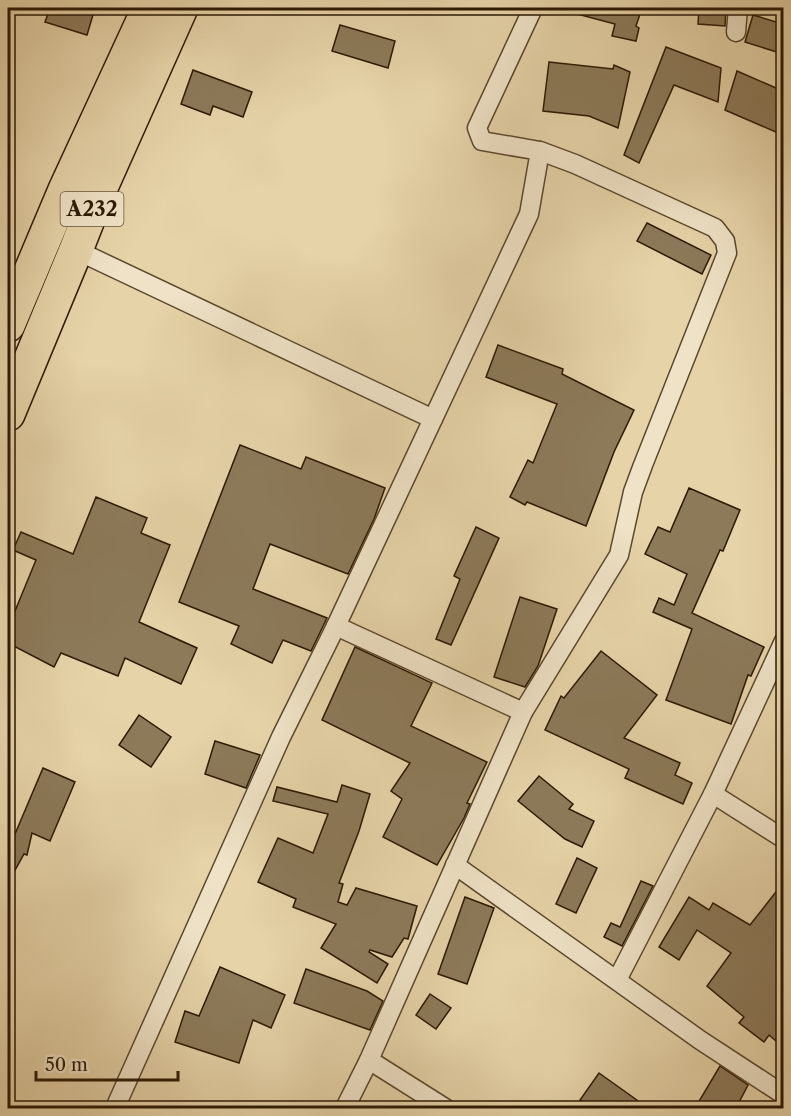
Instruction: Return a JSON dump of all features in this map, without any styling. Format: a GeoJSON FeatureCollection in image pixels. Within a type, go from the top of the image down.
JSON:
{"type":"FeatureCollection","features":[{"type":"Feature","properties":{"kind":"highway","name":"A232"},"geometry":{"type":"LineString","coordinates":[[8,325],[65,190],[149,8]]}},
{"type":"Feature","properties":{"kind":"highway","name":"A232"},"geometry":{"type":"LineString","coordinates":[[8,414],[98,194],[181,8]]}},
{"type":"Feature","properties":{"kind":"street"},"geometry":{"type":"LineString","coordinates":[[345,1108],[369,1060],[523,712],[619,555],[633,492],[727,253],[725,241],[715,228],[575,164],[540,151],[482,141],[477,128],[533,8]]}},
{"type":"Feature","properties":{"kind":"street"},"geometry":{"type":"LineString","coordinates":[[736,32],[738,8]]}},
{"type":"Feature","properties":{"kind":"street"},"geometry":{"type":"LineString","coordinates":[[115,1108],[281,737],[336,626],[529,214],[540,151]]}},
{"type":"Feature","properties":{"kind":"street"},"geometry":{"type":"LineString","coordinates":[[76,250],[433,419]]}},
{"type":"Feature","properties":{"kind":"street"},"geometry":{"type":"LineString","coordinates":[[336,626],[523,712]]}},
{"type":"Feature","properties":{"kind":"street"},"geometry":{"type":"LineString","coordinates":[[617,980],[713,794],[783,641]]}},
{"type":"Feature","properties":{"kind":"street"},"geometry":{"type":"LineString","coordinates":[[713,794],[783,839]]}},
{"type":"Feature","properties":{"kind":"street"},"geometry":{"type":"LineString","coordinates":[[455,865],[700,1040],[783,1095]]}},
{"type":"Feature","properties":{"kind":"street"},"geometry":{"type":"LineString","coordinates":[[369,1060],[445,1108]]}},
{"type":"Feature","properties":{"kind":"building"},"geometry":{"type":"Polygon","coordinates":[[[50,8],[95,8],[87,35],[45,22],[50,8]]]}},
{"type":"Feature","properties":{"kind":"building"},"geometry":{"type":"Polygon","coordinates":[[[573,8],[642,8],[636,26],[639,28],[636,41],[612,36],[615,24],[573,13],[573,8]]]}},
{"type":"Feature","properties":{"kind":"building"},"geometry":{"type":"Polygon","coordinates":[[[699,8],[726,8],[725,26],[698,24],[699,8]]]}},
{"type":"Feature","properties":{"kind":"building"},"geometry":{"type":"Polygon","coordinates":[[[753,15],[783,24],[783,54],[745,42],[753,15]]]}},
{"type":"Feature","properties":{"kind":"building"},"geometry":{"type":"Polygon","coordinates":[[[340,25],[395,41],[388,68],[332,51],[340,25]]]}},
{"type":"Feature","properties":{"kind":"building"},"geometry":{"type":"Polygon","coordinates":[[[666,47],[721,68],[718,102],[674,85],[639,163],[624,155],[666,47]]]}},
{"type":"Feature","properties":{"kind":"building"},"geometry":{"type":"Polygon","coordinates":[[[549,62],[613,69],[614,65],[630,72],[618,128],[589,116],[543,111],[549,62]]]}},
{"type":"Feature","properties":{"kind":"building"},"geometry":{"type":"Polygon","coordinates":[[[193,70],[252,92],[243,117],[213,106],[210,115],[181,104],[193,70]]]}},
{"type":"Feature","properties":{"kind":"building"},"geometry":{"type":"Polygon","coordinates":[[[737,71],[783,91],[783,135],[725,110],[737,71]]]}},
{"type":"Feature","properties":{"kind":"building"},"geometry":{"type":"Polygon","coordinates":[[[647,223],[711,255],[702,274],[637,241],[647,223]]]}},
{"type":"Feature","properties":{"kind":"building"},"geometry":{"type":"Polygon","coordinates":[[[498,345],[563,369],[562,374],[634,410],[614,452],[586,526],[527,502],[525,505],[510,497],[528,460],[533,463],[557,404],[486,377],[498,345]]]}},
{"type":"Feature","properties":{"kind":"building"},"geometry":{"type":"Polygon","coordinates":[[[240,445],[301,469],[306,457],[385,488],[374,519],[348,574],[270,544],[253,589],[327,618],[311,651],[283,640],[272,663],[231,644],[239,626],[179,602],[240,445]]]}},
{"type":"Feature","properties":{"kind":"building"},"geometry":{"type":"Polygon","coordinates":[[[689,488],[740,510],[723,551],[720,550],[692,613],[764,647],[751,676],[748,675],[731,724],[666,700],[692,629],[653,612],[659,598],[674,605],[687,574],[645,554],[658,527],[670,532],[689,488]]]}},
{"type":"Feature","properties":{"kind":"building"},"geometry":{"type":"Polygon","coordinates":[[[96,497],[147,518],[141,533],[170,545],[139,622],[197,648],[181,684],[125,658],[118,676],[61,653],[54,667],[8,643],[8,628],[36,560],[13,550],[21,532],[73,554],[96,497]]]}},
{"type":"Feature","properties":{"kind":"building"},"geometry":{"type":"Polygon","coordinates":[[[476,527],[499,538],[451,645],[436,639],[460,579],[454,576],[476,527]]]}},
{"type":"Feature","properties":{"kind":"building"},"geometry":{"type":"Polygon","coordinates":[[[520,597],[557,609],[538,666],[525,687],[494,677],[520,597]]]}},
{"type":"Feature","properties":{"kind":"building"},"geometry":{"type":"Polygon","coordinates":[[[355,647],[432,683],[411,726],[487,762],[467,803],[470,804],[464,818],[437,865],[383,837],[402,799],[391,791],[410,763],[322,720],[355,647]]]}},
{"type":"Feature","properties":{"kind":"building"},"geometry":{"type":"Polygon","coordinates":[[[601,651],[657,695],[624,738],[680,763],[675,775],[692,783],[683,804],[625,778],[629,769],[545,730],[561,696],[564,698],[601,651]]]}},
{"type":"Feature","properties":{"kind":"building"},"geometry":{"type":"Polygon","coordinates":[[[139,715],[171,737],[151,767],[119,745],[139,715]]]}},
{"type":"Feature","properties":{"kind":"building"},"geometry":{"type":"Polygon","coordinates":[[[215,741],[260,755],[246,788],[205,774],[215,741]]]}},
{"type":"Feature","properties":{"kind":"building"},"geometry":{"type":"Polygon","coordinates":[[[43,768],[75,782],[50,841],[32,833],[27,855],[24,854],[8,883],[10,833],[15,834],[43,768]]]}},
{"type":"Feature","properties":{"kind":"building"},"geometry":{"type":"Polygon","coordinates":[[[539,776],[573,804],[569,809],[594,821],[582,847],[565,839],[518,801],[539,776]]]}},
{"type":"Feature","properties":{"kind":"building"},"geometry":{"type":"Polygon","coordinates":[[[342,785],[370,794],[339,883],[343,884],[338,902],[347,905],[356,888],[417,906],[408,939],[404,938],[392,957],[370,950],[369,952],[388,964],[377,983],[321,948],[336,924],[293,907],[296,899],[258,882],[278,838],[313,853],[328,814],[273,801],[277,787],[337,802],[342,785]]]}},
{"type":"Feature","properties":{"kind":"building"},"geometry":{"type":"Polygon","coordinates":[[[577,858],[597,868],[576,913],[556,904],[577,858]]]}},
{"type":"Feature","properties":{"kind":"building"},"geometry":{"type":"Polygon","coordinates":[[[641,881],[653,886],[622,946],[604,937],[611,923],[620,927],[641,881]]]}},
{"type":"Feature","properties":{"kind":"building"},"geometry":{"type":"Polygon","coordinates":[[[783,883],[783,1047],[769,1035],[764,1042],[739,1023],[744,1017],[707,986],[731,953],[697,930],[679,960],[659,947],[689,897],[709,910],[713,903],[750,925],[783,883]]]}},
{"type":"Feature","properties":{"kind":"building"},"geometry":{"type":"Polygon","coordinates":[[[465,897],[494,908],[467,984],[438,974],[465,897]]]}},
{"type":"Feature","properties":{"kind":"building"},"geometry":{"type":"Polygon","coordinates":[[[220,967],[285,995],[271,1028],[253,1020],[239,1063],[175,1042],[185,1011],[199,1016],[220,967]]]}},
{"type":"Feature","properties":{"kind":"building"},"geometry":{"type":"Polygon","coordinates":[[[306,969],[367,991],[383,1001],[370,1030],[294,1003],[306,969]]]}},
{"type":"Feature","properties":{"kind":"building"},"geometry":{"type":"Polygon","coordinates":[[[430,994],[451,1008],[436,1029],[416,1015],[430,994]]]}},
{"type":"Feature","properties":{"kind":"building"},"geometry":{"type":"Polygon","coordinates":[[[720,1066],[748,1085],[736,1108],[695,1108],[720,1066]]]}},
{"type":"Feature","properties":{"kind":"building"},"geometry":{"type":"Polygon","coordinates":[[[599,1073],[648,1108],[591,1108],[580,1100],[599,1073]]]}}]}
